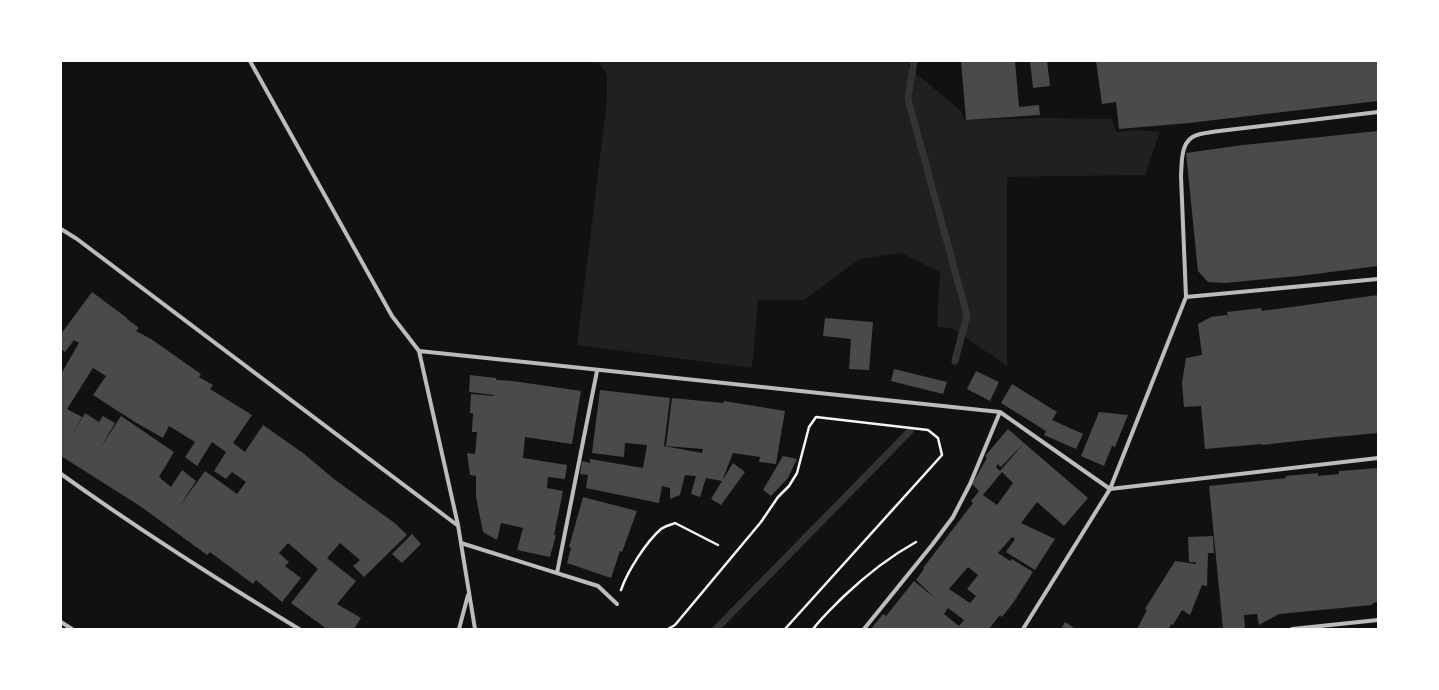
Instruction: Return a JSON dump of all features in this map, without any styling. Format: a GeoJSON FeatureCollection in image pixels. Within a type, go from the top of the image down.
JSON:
{"type":"FeatureCollection","features":[{"type":"Feature","properties":{"kind":"street"},"geometry":{"type":"LineString","coordinates":[[250,61],[392,316],[419,351],[458,525],[475,629]]}},
{"type":"Feature","properties":{"kind":"street"},"geometry":{"type":"LineString","coordinates":[[1024,629],[1110,489],[1186,297],[1181,176],[1182,157],[1186,143],[1196,135],[1219,131],[1378,112]]}},
{"type":"Feature","properties":{"kind":"street"},"geometry":{"type":"LineString","coordinates":[[61,229],[84,244],[458,525]]}},
{"type":"Feature","properties":{"kind":"street"},"geometry":{"type":"LineString","coordinates":[[1186,297],[1378,279]]}},
{"type":"Feature","properties":{"kind":"street"},"geometry":{"type":"LineString","coordinates":[[419,351],[597,371],[1000,412],[1110,489],[1378,458]]}},
{"type":"Feature","properties":{"kind":"street"},"geometry":{"type":"LineString","coordinates":[[557,573],[597,371]]}},
{"type":"Feature","properties":{"kind":"street"},"geometry":{"type":"LineString","coordinates":[[864,629],[953,517],[970,484],[1000,412]]}},
{"type":"Feature","properties":{"kind":"street"},"geometry":{"type":"LineString","coordinates":[[61,474],[207,573],[299,629]]}},
{"type":"Feature","properties":{"kind":"street"},"geometry":{"type":"LineString","coordinates":[[461,543],[598,586],[617,604]]}},
{"type":"Feature","properties":{"kind":"street"},"geometry":{"type":"LineString","coordinates":[[459,629],[469,592]]}},
{"type":"Feature","properties":{"kind":"street"},"geometry":{"type":"LineString","coordinates":[[1292,629],[1378,620]]}},
{"type":"Feature","properties":{"kind":"street"},"geometry":{"type":"LineString","coordinates":[[61,622],[72,629]]}},
{"type":"Feature","properties":{"kind":"path"},"geometry":{"type":"LineString","coordinates":[[668,629],[675,625],[762,522],[778,497],[789,486],[797,473],[809,427],[816,417],[928,430],[938,438],[942,455],[785,629]]}},
{"type":"Feature","properties":{"kind":"path"},"geometry":{"type":"LineString","coordinates":[[617,604],[626,577],[642,552],[662,528],[675,523],[718,545]]}},
{"type":"Feature","properties":{"kind":"path"},"geometry":{"type":"LineString","coordinates":[[813,629],[821,618],[860,581],[895,554],[922,539]]}},
{"type":"Feature","properties":{"kind":"shaded area"},"geometry":{"type":"Polygon","coordinates":[[[598,61],[910,61],[908,67],[960,110],[965,120],[1046,118],[1112,119],[1116,132],[1137,130],[1160,132],[1145,175],[1007,177],[1007,366],[952,328],[937,327],[940,272],[902,253],[860,259],[804,300],[758,300],[752,368],[577,345],[607,100],[607,75],[598,61]]]}},
{"type":"Feature","properties":{"kind":"building"},"geometry":{"type":"Polygon","coordinates":[[[961,61],[1015,61],[1019,107],[1039,105],[1040,115],[966,120],[961,61]]]}},
{"type":"Feature","properties":{"kind":"building"},"geometry":{"type":"Polygon","coordinates":[[[1030,61],[1047,61],[1050,86],[1033,88],[1030,61]]]}},
{"type":"Feature","properties":{"kind":"building"},"geometry":{"type":"Polygon","coordinates":[[[1096,61],[1378,61],[1378,101],[1189,123],[1119,129],[1116,102],[1102,104],[1096,61]]]}},
{"type":"Feature","properties":{"kind":"building"},"geometry":{"type":"Polygon","coordinates":[[[1378,131],[1378,266],[1299,276],[1225,283],[1208,282],[1198,271],[1186,153],[1243,145],[1378,131]]]}},
{"type":"Feature","properties":{"kind":"building"},"geometry":{"type":"Polygon","coordinates":[[[92,292],[139,328],[136,331],[151,339],[201,374],[199,377],[213,385],[210,389],[252,415],[233,443],[245,452],[263,425],[303,453],[334,479],[396,524],[407,535],[364,577],[353,566],[360,560],[340,543],[327,558],[356,581],[337,604],[361,618],[354,629],[327,629],[291,603],[318,569],[288,543],[279,553],[289,562],[285,566],[301,578],[282,602],[256,580],[253,584],[210,552],[207,555],[140,506],[61,456],[61,374],[79,343],[74,340],[65,352],[61,349],[61,334],[92,292]],[[93,368],[67,409],[82,417],[71,436],[85,413],[99,422],[103,416],[115,423],[99,450],[121,416],[174,452],[159,477],[171,487],[182,470],[196,481],[179,507],[205,471],[237,494],[246,482],[232,472],[226,479],[214,471],[226,452],[212,442],[197,466],[185,457],[195,442],[169,426],[163,438],[93,395],[106,376],[93,368]]]}},
{"type":"Feature","properties":{"kind":"building"},"geometry":{"type":"Polygon","coordinates":[[[1378,295],[1378,433],[1262,445],[1205,449],[1201,406],[1184,407],[1182,383],[1186,358],[1202,355],[1198,324],[1211,317],[1227,315],[1228,321],[1227,312],[1261,308],[1262,311],[1378,295]]]}},
{"type":"Feature","properties":{"kind":"building"},"geometry":{"type":"Polygon","coordinates":[[[825,318],[873,322],[869,370],[849,369],[851,339],[823,336],[825,318]]]}},
{"type":"Feature","properties":{"kind":"building"},"geometry":{"type":"Polygon","coordinates":[[[894,369],[947,382],[943,394],[891,381],[894,369]]]}},
{"type":"Feature","properties":{"kind":"building"},"geometry":{"type":"Polygon","coordinates":[[[976,371],[999,382],[990,401],[967,389],[976,371]]]}},
{"type":"Feature","properties":{"kind":"building"},"geometry":{"type":"Polygon","coordinates":[[[470,375],[496,378],[496,380],[581,391],[572,444],[525,437],[523,458],[567,465],[565,479],[548,477],[547,488],[563,491],[554,535],[556,535],[550,557],[517,550],[523,528],[501,523],[497,540],[483,532],[476,497],[476,476],[470,475],[467,453],[475,454],[477,432],[472,432],[473,413],[470,413],[471,394],[494,395],[469,392],[470,375]]]}},
{"type":"Feature","properties":{"kind":"building"},"geometry":{"type":"Polygon","coordinates":[[[1012,384],[1057,412],[1052,420],[1083,434],[1076,449],[1044,435],[1046,431],[1001,403],[1012,384]]]}},
{"type":"Feature","properties":{"kind":"building"},"geometry":{"type":"Polygon","coordinates":[[[600,390],[670,398],[664,446],[702,453],[703,449],[666,446],[672,398],[723,403],[724,401],[785,411],[776,464],[759,462],[760,457],[733,453],[722,481],[706,478],[700,497],[691,494],[696,476],[685,475],[680,495],[670,499],[670,488],[662,486],[659,503],[586,488],[588,475],[580,474],[582,461],[590,463],[590,459],[643,468],[647,445],[625,443],[624,457],[592,453],[600,390]]]}},
{"type":"Feature","properties":{"kind":"building"},"geometry":{"type":"Polygon","coordinates":[[[1099,412],[1128,415],[1115,447],[1112,446],[1104,466],[1081,456],[1099,412]]]}},
{"type":"Feature","properties":{"kind":"building"},"geometry":{"type":"Polygon","coordinates":[[[1008,429],[1088,498],[1064,526],[1037,502],[1021,523],[1055,539],[1035,570],[1006,552],[1015,539],[1012,537],[998,553],[1010,561],[1012,559],[1033,572],[1013,603],[1002,617],[1000,615],[989,629],[871,629],[883,614],[886,616],[914,581],[936,599],[916,580],[924,569],[923,568],[973,503],[971,501],[979,491],[972,484],[987,458],[985,456],[1008,429]],[[1024,443],[1001,467],[998,464],[996,467],[1000,471],[1024,443]],[[1002,472],[983,495],[997,505],[1013,483],[1002,472]],[[968,567],[949,589],[970,603],[976,596],[967,589],[978,575],[968,567]],[[948,608],[944,614],[959,626],[964,620],[948,608]]]}},
{"type":"Feature","properties":{"kind":"building"},"geometry":{"type":"Polygon","coordinates":[[[783,456],[797,459],[788,478],[771,496],[763,490],[783,456]]]}},
{"type":"Feature","properties":{"kind":"building"},"geometry":{"type":"Polygon","coordinates":[[[733,463],[745,472],[721,505],[711,499],[733,463]]]}},
{"type":"Feature","properties":{"kind":"building"},"geometry":{"type":"Polygon","coordinates":[[[1378,468],[1378,602],[1373,603],[1372,605],[1279,614],[1259,625],[1257,614],[1244,615],[1245,629],[1223,629],[1209,486],[1286,478],[1285,476],[1318,473],[1318,476],[1339,474],[1339,471],[1378,468]]]}},
{"type":"Feature","properties":{"kind":"building"},"geometry":{"type":"Polygon","coordinates":[[[583,497],[637,511],[622,552],[620,551],[611,578],[567,563],[571,548],[569,547],[583,497]]]}},
{"type":"Feature","properties":{"kind":"building"},"geometry":{"type":"Polygon","coordinates":[[[412,534],[421,544],[402,563],[392,554],[412,534]]]}},
{"type":"Feature","properties":{"kind":"building"},"geometry":{"type":"Polygon","coordinates":[[[1213,536],[1214,553],[1208,553],[1207,586],[1202,585],[1190,615],[1182,610],[1169,629],[1137,629],[1147,610],[1145,609],[1175,561],[1196,564],[1196,562],[1189,562],[1188,537],[1213,536]]]}},
{"type":"Feature","properties":{"kind":"building"},"geometry":{"type":"Polygon","coordinates":[[[1065,622],[1076,629],[1061,629],[1065,622]]]}},
{"type":"Feature","properties":{"kind":"waterway"},"geometry":{"type":"LineString","coordinates":[[914,61],[908,99],[967,315],[955,361]]}},
{"type":"Feature","properties":{"kind":"waterway"},"geometry":{"type":"LineString","coordinates":[[716,629],[910,431]]}}]}
